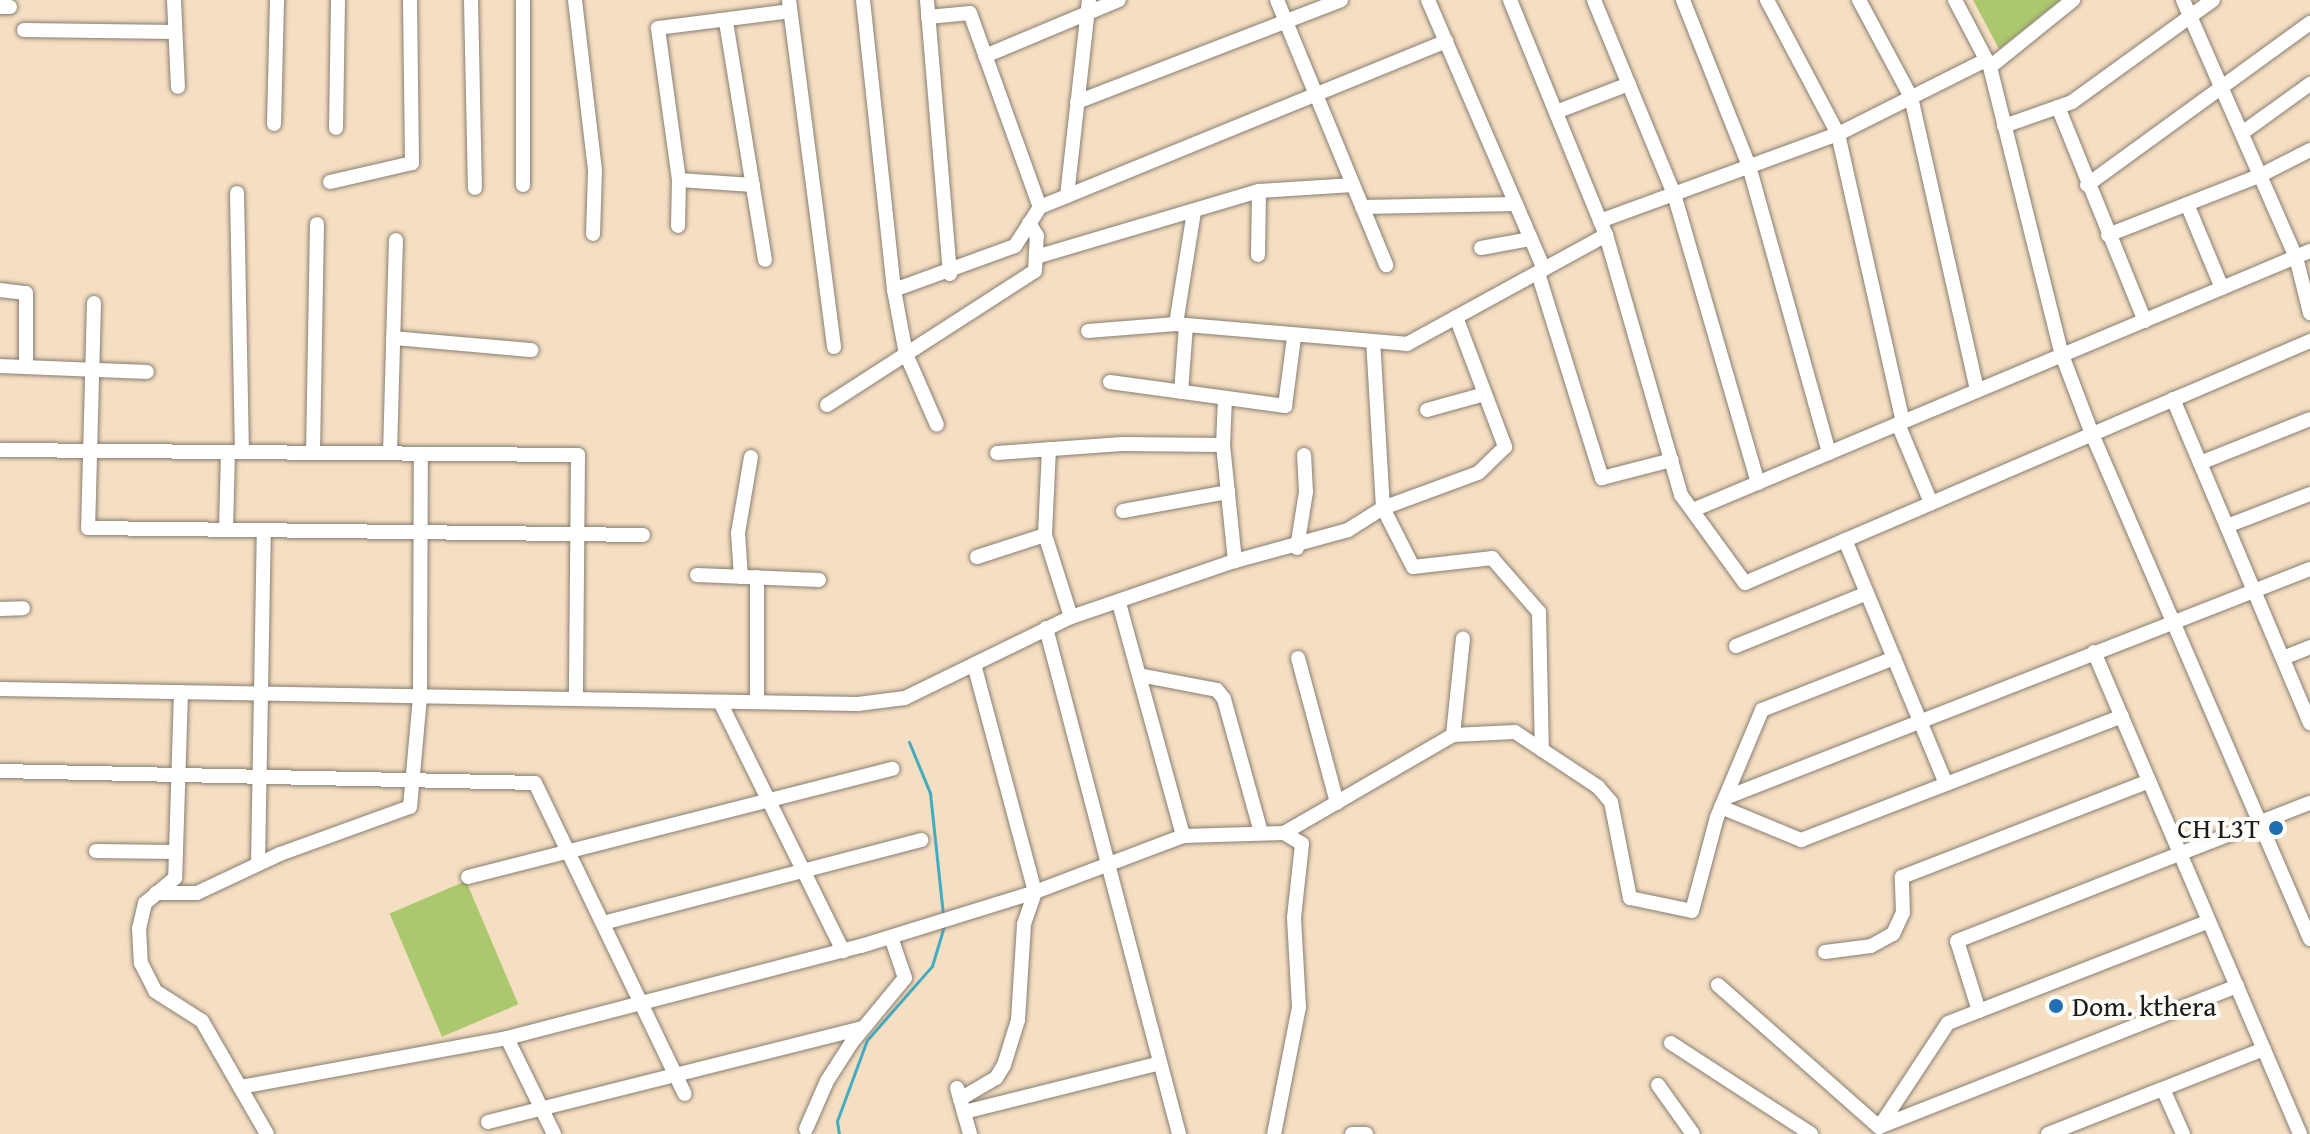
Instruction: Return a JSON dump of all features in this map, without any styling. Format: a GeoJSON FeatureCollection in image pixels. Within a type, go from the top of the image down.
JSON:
{"type":"FeatureCollection","features":[{"type":"Feature","properties":{"kind":"street"},"geometry":{"type":"LineString","coordinates":[[174,0],[178,87]]}},
{"type":"Feature","properties":{"kind":"street"},"geometry":{"type":"LineString","coordinates":[[274,124],[277,0]]}},
{"type":"Feature","properties":{"kind":"street"},"geometry":{"type":"LineString","coordinates":[[336,128],[338,0]]}},
{"type":"Feature","properties":{"kind":"street"},"geometry":{"type":"LineString","coordinates":[[330,182],[412,163],[410,0]]}},
{"type":"Feature","properties":{"kind":"street"},"geometry":{"type":"LineString","coordinates":[[471,0],[475,188]]}},
{"type":"Feature","properties":{"kind":"street"},"geometry":{"type":"LineString","coordinates":[[523,0],[523,185]]}},
{"type":"Feature","properties":{"kind":"street"},"geometry":{"type":"LineString","coordinates":[[575,0],[595,171],[593,234]]}},
{"type":"Feature","properties":{"kind":"street"},"geometry":{"type":"LineString","coordinates":[[863,0],[894,290],[906,354],[937,425]]}},
{"type":"Feature","properties":{"kind":"street"},"geometry":{"type":"LineString","coordinates":[[927,0],[950,274]]}},
{"type":"Feature","properties":{"kind":"street"},"geometry":{"type":"LineString","coordinates":[[985,56],[1088,7],[1119,0]]}},
{"type":"Feature","properties":{"kind":"street"},"geometry":{"type":"LineString","coordinates":[[1277,0],[1386,265]]}},
{"type":"Feature","properties":{"kind":"street"},"geometry":{"type":"LineString","coordinates":[[1077,102],[1341,0]]}},
{"type":"Feature","properties":{"kind":"street"},"geometry":{"type":"LineString","coordinates":[[1428,0],[1531,239],[1602,478],[1672,460]]}},
{"type":"Feature","properties":{"kind":"street"},"geometry":{"type":"LineString","coordinates":[[1510,0],[1603,228],[1681,495],[1745,583],[2310,341]]}},
{"type":"Feature","properties":{"kind":"street"},"geometry":{"type":"LineString","coordinates":[[1594,0],[1674,194],[1758,483]]}},
{"type":"Feature","properties":{"kind":"street"},"geometry":{"type":"LineString","coordinates":[[1683,0],[1749,166],[1829,453]]}},
{"type":"Feature","properties":{"kind":"street"},"geometry":{"type":"LineString","coordinates":[[1767,0],[1838,134],[1901,423],[1931,503]]}},
{"type":"Feature","properties":{"kind":"street"},"geometry":{"type":"LineString","coordinates":[[1859,0],[1911,97],[1977,391]]}},
{"type":"Feature","properties":{"kind":"street"},"geometry":{"type":"LineString","coordinates":[[1955,0],[1988,64],[2062,355],[2092,434],[2310,939]]}},
{"type":"Feature","properties":{"kind":"street"},"geometry":{"type":"LineString","coordinates":[[1088,331],[1181,324],[1294,338],[1407,344],[1541,271],[1603,228],[1674,194],[1838,134],[1911,97],[1988,64],[2073,0]]}},
{"type":"Feature","properties":{"kind":"street"},"geometry":{"type":"LineString","coordinates":[[2183,0],[2296,257],[2310,313]]}},
{"type":"Feature","properties":{"kind":"street"},"geometry":{"type":"LineString","coordinates":[[2004,126],[2058,107],[2213,0]]}},
{"type":"Feature","properties":{"kind":"street"},"geometry":{"type":"LineString","coordinates":[[678,226],[679,180],[658,28],[726,22],[790,6],[834,347]]}},
{"type":"Feature","properties":{"kind":"street"},"geometry":{"type":"LineString","coordinates":[[1067,196],[1088,7]]}},
{"type":"Feature","properties":{"kind":"street"},"geometry":{"type":"LineString","coordinates":[[928,17],[970,13],[1040,207]]}},
{"type":"Feature","properties":{"kind":"street"},"geometry":{"type":"LineString","coordinates":[[726,22],[765,260]]}},
{"type":"Feature","properties":{"kind":"street"},"geometry":{"type":"LineString","coordinates":[[2087,185],[2310,23]]}},
{"type":"Feature","properties":{"kind":"street"},"geometry":{"type":"LineString","coordinates":[[24,30],[175,32]]}},
{"type":"Feature","properties":{"kind":"street"},"geometry":{"type":"LineString","coordinates":[[894,290],[950,274],[1015,246],[1040,207],[1446,41]]}},
{"type":"Feature","properties":{"kind":"street"},"geometry":{"type":"LineString","coordinates":[[1556,112],[1629,84]]}},
{"type":"Feature","properties":{"kind":"street"},"geometry":{"type":"LineString","coordinates":[[2242,133],[2310,84]]}},
{"type":"Feature","properties":{"kind":"street"},"geometry":{"type":"LineString","coordinates":[[2058,107],[2087,185],[2145,321]]}},
{"type":"Feature","properties":{"kind":"street"},"geometry":{"type":"LineString","coordinates":[[2108,235],[2261,175],[2310,150]]}},
{"type":"Feature","properties":{"kind":"street"},"geometry":{"type":"LineString","coordinates":[[679,180],[753,185]]}},
{"type":"Feature","properties":{"kind":"street"},"geometry":{"type":"LineString","coordinates":[[1036,257],[1259,191],[1353,185]]}},
{"type":"Feature","properties":{"kind":"street"},"geometry":{"type":"LineString","coordinates":[[1258,255],[1259,191]]}},
{"type":"Feature","properties":{"kind":"street"},"geometry":{"type":"LineString","coordinates":[[226,529],[235,452],[237,193]]}},
{"type":"Feature","properties":{"kind":"street"},"geometry":{"type":"LineString","coordinates":[[1362,207],[1516,204]]}},
{"type":"Feature","properties":{"kind":"street"},"geometry":{"type":"LineString","coordinates":[[2187,204],[2222,288]]}},
{"type":"Feature","properties":{"kind":"street"},"geometry":{"type":"LineString","coordinates":[[1181,392],[1181,324],[1194,211]]}},
{"type":"Feature","properties":{"kind":"street"},"geometry":{"type":"LineString","coordinates":[[827,405],[1035,271],[1037,236],[1029,223]]}},
{"type":"Feature","properties":{"kind":"street"},"geometry":{"type":"LineString","coordinates":[[313,453],[317,224]]}},
{"type":"Feature","properties":{"kind":"street"},"geometry":{"type":"LineString","coordinates":[[1481,248],[1531,239]]}},
{"type":"Feature","properties":{"kind":"street"},"geometry":{"type":"LineString","coordinates":[[390,453],[396,240]]}},
{"type":"Feature","properties":{"kind":"street"},"geometry":{"type":"LineString","coordinates":[[1693,510],[2310,251]]}},
{"type":"Feature","properties":{"kind":"street"},"geometry":{"type":"LineString","coordinates":[[0,290],[26,293],[26,367]]}},
{"type":"Feature","properties":{"kind":"street"},"geometry":{"type":"LineString","coordinates":[[94,303],[88,528],[643,535]]}},
{"type":"Feature","properties":{"kind":"street"},"geometry":{"type":"LineString","coordinates":[[0,689],[858,704],[905,698],[1071,617],[1235,561],[1297,548],[1348,530],[1383,508],[1478,473],[1496,460],[1505,447],[1456,317]]}},
{"type":"Feature","properties":{"kind":"street"},"geometry":{"type":"LineString","coordinates":[[393,338],[531,350]]}},
{"type":"Feature","properties":{"kind":"street"},"geometry":{"type":"LineString","coordinates":[[1110,382],[1285,406],[1294,338]]}},
{"type":"Feature","properties":{"kind":"street"},"geometry":{"type":"LineString","coordinates":[[1373,342],[1383,508],[1413,567],[1492,558],[1539,612],[1542,750]]}},
{"type":"Feature","properties":{"kind":"street"},"geometry":{"type":"LineString","coordinates":[[0,366],[147,372]]}},
{"type":"Feature","properties":{"kind":"street"},"geometry":{"type":"LineString","coordinates":[[1427,410],[1485,394]]}},
{"type":"Feature","properties":{"kind":"street"},"geometry":{"type":"LineString","coordinates":[[1225,398],[1223,445],[1235,561]]}},
{"type":"Feature","properties":{"kind":"street"},"geometry":{"type":"LineString","coordinates":[[2173,399],[2309,718]]}},
{"type":"Feature","properties":{"kind":"street"},"geometry":{"type":"LineString","coordinates":[[2200,463],[2310,419]]}},
{"type":"Feature","properties":{"kind":"street"},"geometry":{"type":"LineString","coordinates":[[997,453],[1223,445]]}},
{"type":"Feature","properties":{"kind":"street"},"geometry":{"type":"LineString","coordinates":[[1049,449],[1045,535],[1071,617]]}},
{"type":"Feature","properties":{"kind":"street"},"geometry":{"type":"LineString","coordinates":[[0,450],[578,455],[576,699]]}},
{"type":"Feature","properties":{"kind":"street"},"geometry":{"type":"LineString","coordinates":[[156,893],[197,893],[258,864],[410,807],[420,697],[421,454]]}},
{"type":"Feature","properties":{"kind":"street"},"geometry":{"type":"LineString","coordinates":[[1297,548],[1306,492],[1304,455]]}},
{"type":"Feature","properties":{"kind":"street"},"geometry":{"type":"LineString","coordinates":[[741,577],[738,533],[751,457]]}},
{"type":"Feature","properties":{"kind":"street"},"geometry":{"type":"LineString","coordinates":[[1123,511],[1228,492]]}},
{"type":"Feature","properties":{"kind":"street"},"geometry":{"type":"LineString","coordinates":[[2227,526],[2310,494]]}},
{"type":"Feature","properties":{"kind":"street"},"geometry":{"type":"LineString","coordinates":[[258,864],[264,530]]}},
{"type":"Feature","properties":{"kind":"street"},"geometry":{"type":"LineString","coordinates":[[977,557],[1045,535]]}},
{"type":"Feature","properties":{"kind":"street"},"geometry":{"type":"LineString","coordinates":[[1845,540],[1946,784]]}},
{"type":"Feature","properties":{"kind":"street"},"geometry":{"type":"LineString","coordinates":[[1723,802],[1920,721],[2310,569]]}},
{"type":"Feature","properties":{"kind":"street"},"geometry":{"type":"LineString","coordinates":[[697,575],[819,580]]}},
{"type":"Feature","properties":{"kind":"street"},"geometry":{"type":"LineString","coordinates":[[757,577],[757,702]]}},
{"type":"Feature","properties":{"kind":"street"},"geometry":{"type":"LineString","coordinates":[[1736,646],[1867,593]]}},
{"type":"Feature","properties":{"kind":"street"},"geometry":{"type":"LineString","coordinates":[[1119,603],[1183,836]]}},
{"type":"Feature","properties":{"kind":"street"},"geometry":{"type":"LineString","coordinates":[[0,609],[23,608]]}},
{"type":"Feature","properties":{"kind":"street"},"geometry":{"type":"LineString","coordinates":[[1046,628],[1179,1134]]}},
{"type":"Feature","properties":{"kind":"street"},"geometry":{"type":"LineString","coordinates":[[1453,735],[1463,639]]}},
{"type":"Feature","properties":{"kind":"street"},"geometry":{"type":"LineString","coordinates":[[2283,658],[2310,647]]}},
{"type":"Feature","properties":{"kind":"street"},"geometry":{"type":"LineString","coordinates":[[2094,652],[2300,1132]]}},
{"type":"Feature","properties":{"kind":"street"},"geometry":{"type":"LineString","coordinates":[[1298,658],[1337,803]]}},
{"type":"Feature","properties":{"kind":"street"},"geometry":{"type":"LineString","coordinates":[[1284,833],[1453,735],[1515,732],[1598,787],[1611,802],[1630,898],[1692,911],[1723,802],[1762,710],[1894,658]]}},
{"type":"Feature","properties":{"kind":"street"},"geometry":{"type":"LineString","coordinates":[[960,1100],[996,1078],[1004,1065],[1018,1020],[1024,924],[1035,892],[974,665]]}},
{"type":"Feature","properties":{"kind":"street"},"geometry":{"type":"LineString","coordinates":[[1139,675],[1217,690],[1224,699],[1261,832]]}},
{"type":"Feature","properties":{"kind":"street"},"geometry":{"type":"LineString","coordinates":[[181,692],[175,878],[145,903],[139,928],[145,979],[202,1021],[267,1134]]}},
{"type":"Feature","properties":{"kind":"street"},"geometry":{"type":"LineString","coordinates":[[720,702],[843,951]]}},
{"type":"Feature","properties":{"kind":"street"},"geometry":{"type":"LineString","coordinates":[[1723,802],[1801,840],[2122,716]]}},
{"type":"Feature","properties":{"kind":"street"},"geometry":{"type":"LineString","coordinates":[[468,877],[892,769]]}},
{"type":"Feature","properties":{"kind":"street"},"geometry":{"type":"LineString","coordinates":[[0,771],[535,783],[685,1094]]}},
{"type":"Feature","properties":{"kind":"street"},"geometry":{"type":"LineString","coordinates":[[1825,952],[1871,946],[1893,934],[1903,913],[1902,877],[2149,781]]}},
{"type":"Feature","properties":{"kind":"street"},"geometry":{"type":"LineString","coordinates":[[1979,1011],[1957,941],[2310,803]]}},
{"type":"Feature","properties":{"kind":"street"},"geometry":{"type":"LineString","coordinates":[[240,1087],[507,1038],[843,951],[1035,892],[1183,836],[1284,833],[1302,844],[1294,918],[1299,1007],[1274,1134]]}},
{"type":"Feature","properties":{"kind":"street"},"geometry":{"type":"LineString","coordinates":[[603,923],[921,840]]}},
{"type":"Feature","properties":{"kind":"street"},"geometry":{"type":"LineString","coordinates":[[96,851],[176,852]]}},
{"type":"Feature","properties":{"kind":"street"},"geometry":{"type":"LineString","coordinates":[[1877,1130],[1948,1023],[2209,921]]}},
{"type":"Feature","properties":{"kind":"street"},"geometry":{"type":"LineString","coordinates":[[806,1129],[827,1081],[862,1028],[905,978],[891,937]]}},
{"type":"Feature","properties":{"kind":"street"},"geometry":{"type":"LineString","coordinates":[[1718,985],[1877,1130]]}},
{"type":"Feature","properties":{"kind":"street"},"geometry":{"type":"LineString","coordinates":[[1877,1130],[2237,986]]}},
{"type":"Feature","properties":{"kind":"street"},"geometry":{"type":"LineString","coordinates":[[488,1122],[862,1028]]}},
{"type":"Feature","properties":{"kind":"street"},"geometry":{"type":"LineString","coordinates":[[507,1038],[554,1134]]}},
{"type":"Feature","properties":{"kind":"street"},"geometry":{"type":"LineString","coordinates":[[1671,1043],[1811,1134]]}},
{"type":"Feature","properties":{"kind":"street"},"geometry":{"type":"LineString","coordinates":[[2048,1134],[2064,1131],[2264,1049]]}},
{"type":"Feature","properties":{"kind":"street"},"geometry":{"type":"LineString","coordinates":[[960,1100],[1160,1063]]}},
{"type":"Feature","properties":{"kind":"street"},"geometry":{"type":"LineString","coordinates":[[1658,1085],[1693,1134]]}},
{"type":"Feature","properties":{"kind":"street"},"geometry":{"type":"LineString","coordinates":[[2163,1089],[2183,1134]]}},
{"type":"Feature","properties":{"kind":"street"},"geometry":{"type":"LineString","coordinates":[[960,1100],[970,1134]]}},
{"type":"Feature","properties":{"kind":"street"},"geometry":{"type":"LineString","coordinates":[[1352,1134],[1366,1134]]}},
{"type":"Feature","properties":{"kind":"green space"},"geometry":{"type":"Polygon","coordinates":[[[1973,0],[2060,0],[1999,49],[1973,0]]]}},
{"type":"Feature","properties":{"kind":"green space"},"geometry":{"type":"Polygon","coordinates":[[[466,881],[518,1004],[442,1037],[390,913],[466,881]]]}},
{"type":"Feature","properties":{"kind":"waterway"},"geometry":{"type":"LineString","coordinates":[[909,742],[930,793],[943,915]]}},
{"type":"Feature","properties":{"kind":"waterway"},"geometry":{"type":"LineString","coordinates":[[839,1134],[837,1121],[867,1040],[932,966],[944,926]]}},
{"type":"Feature","properties":{"kind":"place","name":"CH L3T"},"geometry":{"type":"Point","coordinates":[2276,828]}},
{"type":"Feature","properties":{"kind":"place","name":"Dom. kthera"},"geometry":{"type":"Point","coordinates":[2056,1006]}}]}
